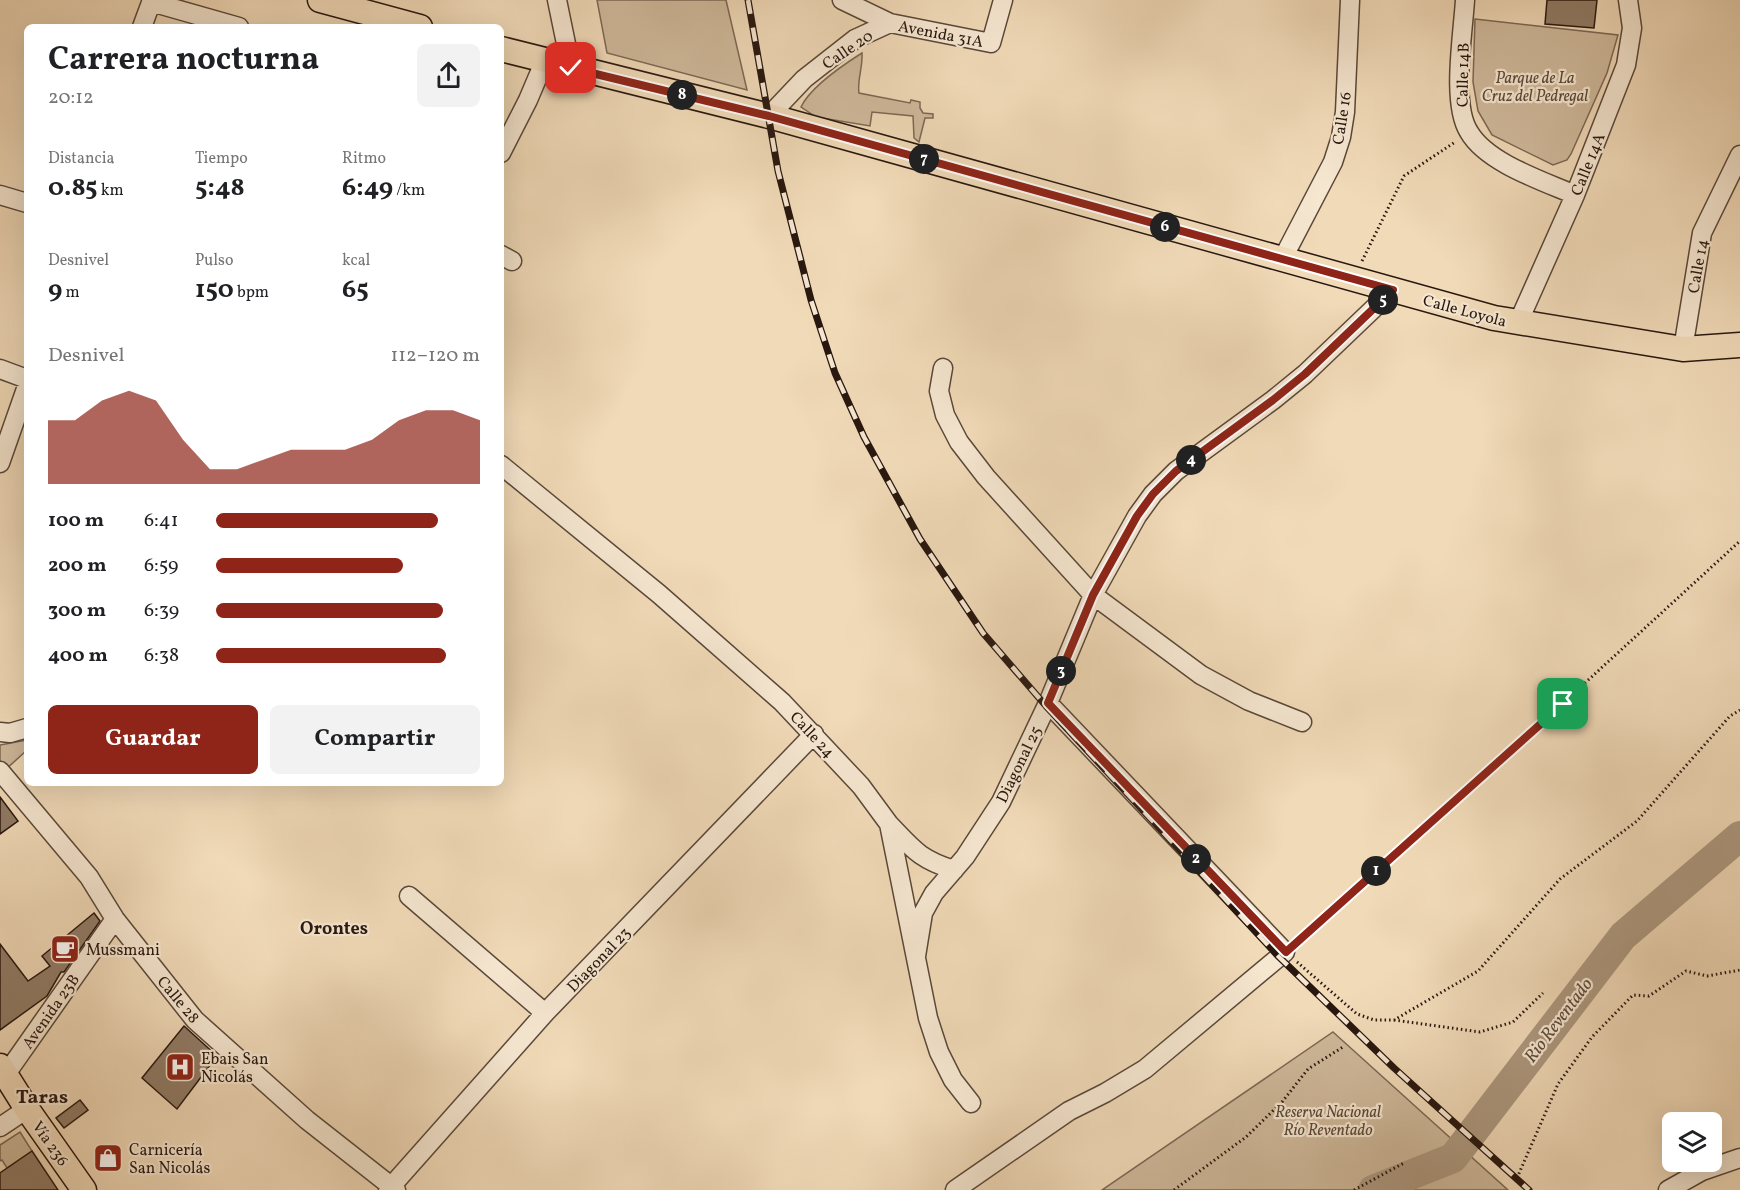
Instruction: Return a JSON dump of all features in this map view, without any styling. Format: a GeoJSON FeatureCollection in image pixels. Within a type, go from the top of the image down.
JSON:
{"type":"FeatureCollection","features":[{"type":"Feature","properties":{"kind":"main road"},"geometry":{"type":"LineString","coordinates":[[320,0],[377,21],[398,24]]}},
{"type":"Feature","properties":{"kind":"main road","name":"Calle Loyola"},"geometry":{"type":"LineString","coordinates":[[504,50],[769,116],[1282,260],[1518,323],[1683,349],[1740,345]]}},
{"type":"Feature","properties":{"kind":"main road","name":"Vía 236"},"geometry":{"type":"LineString","coordinates":[[3,1070],[27,1109],[84,1190]]}},
{"type":"Feature","properties":{"kind":"street"},"geometry":{"type":"LineString","coordinates":[[557,0],[571,68]]}},
{"type":"Feature","properties":{"kind":"street","name":"Calle 20"},"geometry":{"type":"LineString","coordinates":[[842,0],[890,23]]}},
{"type":"Feature","properties":{"kind":"street","name":"Avenida 31A"},"geometry":{"type":"LineString","coordinates":[[890,23],[991,43],[1003,0]]}},
{"type":"Feature","properties":{"kind":"street","name":"Calle 16"},"geometry":{"type":"LineString","coordinates":[[1282,260],[1333,162],[1341,137],[1345,112],[1350,0]]}},
{"type":"Feature","properties":{"kind":"street","name":"Calle 14B"},"geometry":{"type":"LineString","coordinates":[[1465,0],[1459,95],[1461,112],[1469,133],[1485,150],[1506,165],[1575,195]]}},
{"type":"Feature","properties":{"kind":"street","name":"Calle 14A"},"geometry":{"type":"LineString","coordinates":[[1518,323],[1575,195],[1626,65],[1632,28],[1628,0]]}},
{"type":"Feature","properties":{"kind":"street"},"geometry":{"type":"LineString","coordinates":[[143,24],[151,1],[229,24]]}},
{"type":"Feature","properties":{"kind":"street","name":"Calle 20"},"geometry":{"type":"LineString","coordinates":[[769,116],[804,79],[855,39],[890,23]]}},
{"type":"Feature","properties":{"kind":"street"},"geometry":{"type":"LineString","coordinates":[[504,147],[545,60]]}},
{"type":"Feature","properties":{"kind":"street","name":"Calle 14"},"geometry":{"type":"LineString","coordinates":[[1683,349],[1702,233],[1740,155]]}},
{"type":"Feature","properties":{"kind":"street"},"geometry":{"type":"LineString","coordinates":[[0,195],[24,202]]}},
{"type":"Feature","properties":{"kind":"street","name":"Diagonal 25"},"geometry":{"type":"LineString","coordinates":[[916,956],[923,913],[934,893],[965,857],[1001,802],[1048,703],[1093,595],[1137,516],[1153,494],[1176,471],[1305,374],[1393,290]]}},
{"type":"Feature","properties":{"kind":"street"},"geometry":{"type":"LineString","coordinates":[[943,368],[939,391],[945,415],[959,442],[986,477],[1093,595],[1201,675],[1249,701],[1302,722]]}},
{"type":"Feature","properties":{"kind":"street"},"geometry":{"type":"LineString","coordinates":[[0,369],[24,378]]}},
{"type":"Feature","properties":{"kind":"street"},"geometry":{"type":"LineString","coordinates":[[0,463],[24,395]]}},
{"type":"Feature","properties":{"kind":"street","name":"Calle 24"},"geometry":{"type":"LineString","coordinates":[[504,467],[659,594],[782,702],[861,786],[889,824],[928,1018],[939,1052],[954,1080],[971,1103]]}},
{"type":"Feature","properties":{"kind":"street"},"geometry":{"type":"LineString","coordinates":[[955,1190],[1069,1111],[1105,1093],[1144,1069],[1282,955],[1048,703]]}},
{"type":"Feature","properties":{"kind":"street"},"geometry":{"type":"LineString","coordinates":[[0,732],[10,733],[24,729]]}},
{"type":"Feature","properties":{"kind":"street","name":"Diagonal 23"},"geometry":{"type":"LineString","coordinates":[[392,1189],[545,1013],[814,734]]}},
{"type":"Feature","properties":{"kind":"street","name":"Calle 28"},"geometry":{"type":"LineString","coordinates":[[0,771],[89,877],[115,919],[195,1020],[307,1120],[392,1189]]}},
{"type":"Feature","properties":{"kind":"street"},"geometry":{"type":"LineString","coordinates":[[889,824],[918,854],[932,863],[954,870]]}},
{"type":"Feature","properties":{"kind":"street"},"geometry":{"type":"LineString","coordinates":[[409,896],[545,1013]]}},
{"type":"Feature","properties":{"kind":"street","name":"Avenida 23B"},"geometry":{"type":"LineString","coordinates":[[3,1070],[115,919]]}},
{"type":"Feature","properties":{"kind":"street"},"geometry":{"type":"LineString","coordinates":[[0,1128],[27,1109]]}},
{"type":"Feature","properties":{"kind":"street"},"geometry":{"type":"LineString","coordinates":[[1668,1190],[1702,1171],[1740,1158]]}},
{"type":"Feature","properties":{"kind":"path"},"geometry":{"type":"LineString","coordinates":[[1353,279],[1404,176],[1469,133]]}},
{"type":"Feature","properties":{"kind":"path"},"geometry":{"type":"LineString","coordinates":[[1543,993],[1513,1022],[1480,1032],[1394,1020],[1374,1020],[1357,1014],[1282,955],[1456,801],[1740,541]]}},
{"type":"Feature","properties":{"kind":"path"},"geometry":{"type":"LineString","coordinates":[[1394,1020],[1478,971],[1560,879],[1637,821],[1730,716],[1740,710]]}},
{"type":"Feature","properties":{"kind":"path"},"geometry":{"type":"LineString","coordinates":[[1517,1178],[1558,1084],[1592,1036],[1633,995],[1649,996],[1686,971],[1707,976],[1740,970]]}},
{"type":"Feature","properties":{"kind":"path"},"geometry":{"type":"LineString","coordinates":[[1174,1190],[1246,1137],[1282,1102],[1308,1069],[1343,1047]]}},
{"type":"Feature","properties":{"kind":"path"},"geometry":{"type":"LineString","coordinates":[[1354,1190],[1404,1163]]}},
{"type":"Feature","properties":{"kind":"green space"},"geometry":{"type":"Polygon","coordinates":[[[597,0],[726,0],[747,90],[607,53],[597,0]]]}},
{"type":"Feature","properties":{"kind":"green space","name":"Parque de La Cruz del Pedregal"},"geometry":{"type":"Polygon","coordinates":[[[1475,19],[1618,35],[1607,73],[1567,160],[1553,165],[1492,135],[1478,111],[1473,82],[1475,19]]]}},
{"type":"Feature","properties":{"kind":"green space"},"geometry":{"type":"Polygon","coordinates":[[[862,53],[859,93],[910,103],[911,100],[920,102],[923,113],[933,114],[933,118],[925,118],[919,142],[914,138],[913,116],[872,112],[870,126],[816,117],[801,107],[819,85],[862,53]]]}},
{"type":"Feature","properties":{"kind":"green space"},"geometry":{"type":"Polygon","coordinates":[[[24,741],[24,753],[3,772],[0,768],[0,745],[24,741]]]}},
{"type":"Feature","properties":{"kind":"green space","name":"Reserva Nacional Río Reventado"},"geometry":{"type":"Polygon","coordinates":[[[1333,1032],[1508,1190],[1102,1190],[1333,1032]]]}},
{"type":"Feature","properties":{"kind":"green space"},"geometry":{"type":"Polygon","coordinates":[[[20,1132],[32,1151],[7,1168],[2,1160],[0,1161],[0,1145],[20,1132]]]}},
{"type":"Feature","properties":{"kind":"building"},"geometry":{"type":"Polygon","coordinates":[[[1547,0],[1597,0],[1594,28],[1545,24],[1547,0]]]}},
{"type":"Feature","properties":{"kind":"building"},"geometry":{"type":"Polygon","coordinates":[[[0,797],[18,821],[0,834],[0,797]]]}},
{"type":"Feature","properties":{"kind":"building"},"geometry":{"type":"Polygon","coordinates":[[[94,913],[100,921],[64,972],[61,972],[47,996],[0,1030],[0,944],[28,981],[50,966],[42,956],[94,913]]]}},
{"type":"Feature","properties":{"kind":"building","name":"Ebais San Nicolás"},"geometry":{"type":"Polygon","coordinates":[[[184,1026],[217,1056],[177,1109],[142,1078],[184,1026]]]}},
{"type":"Feature","properties":{"kind":"building"},"geometry":{"type":"Polygon","coordinates":[[[80,1100],[88,1110],[64,1128],[56,1118],[80,1100]]]}},
{"type":"Feature","properties":{"kind":"building"},"geometry":{"type":"Polygon","coordinates":[[[32,1151],[58,1190],[0,1190],[0,1173],[32,1151]]]}},
{"type":"Feature","properties":{"kind":"waterway","name":"Rio Reventado"},"geometry":{"type":"LineString","coordinates":[[1373,1190],[1453,1158],[1623,936],[1740,836]]}},
{"type":"Feature","properties":{"kind":"railway"},"geometry":{"type":"LineString","coordinates":[[748,0],[778,171],[811,300],[835,373],[864,437],[920,539],[983,633],[1046,706],[1279,957],[1394,1068],[1529,1190]]}},
{"type":"Feature","properties":{"kind":"place","name":"Mussmani"},"geometry":{"type":"Point","coordinates":[65,949]}},
{"type":"Feature","properties":{"kind":"place","name":"Ebais San Nicolás"},"geometry":{"type":"Point","coordinates":[180,1067]}},
{"type":"Feature","properties":{"kind":"place","name":"Carnicería San Nicolás"},"geometry":{"type":"Point","coordinates":[108,1158]}},
{"type":"Feature","properties":{"kind":"district","name":"Orontes"},"geometry":{"type":"Point","coordinates":[334,928]}},
{"type":"Feature","properties":{"kind":"district","name":"Taras"},"geometry":{"type":"Point","coordinates":[42,1096]}},
{"type":"Feature","properties":{"kind":"route"},"geometry":{"type":"LineString","coordinates":[[571,68],[769,116],[1393,290],[1305,374],[1176,471],[1153,494],[1137,516],[1093,595],[1048,703],[1286,952],[1563,704]]}}]}
